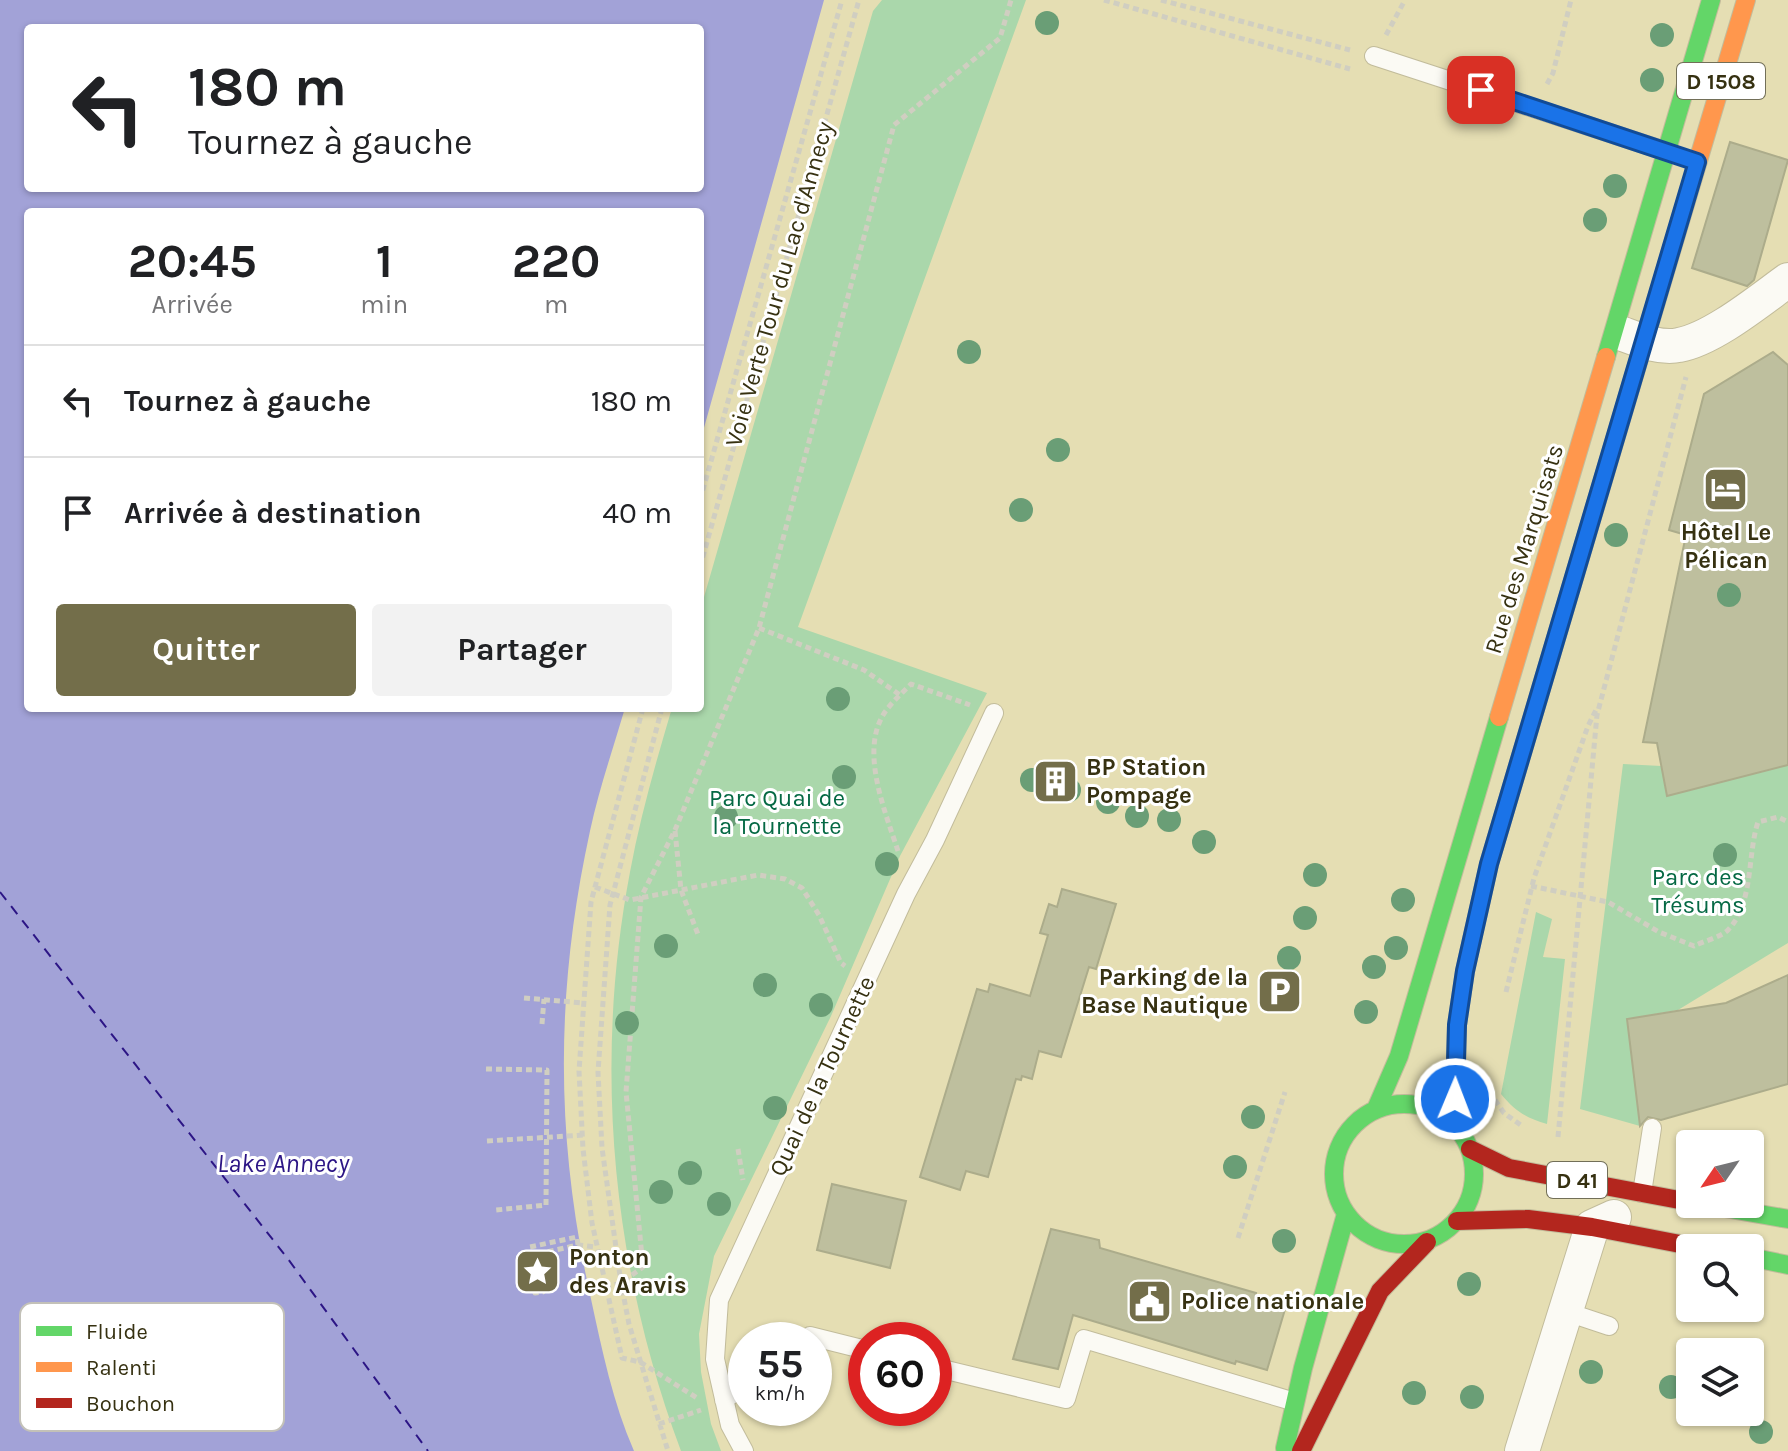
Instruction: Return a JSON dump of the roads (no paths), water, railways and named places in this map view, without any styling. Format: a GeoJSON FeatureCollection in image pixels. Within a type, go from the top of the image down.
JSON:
{"type":"FeatureCollection","features":[{"type":"Feature","properties":{"kind":"main road","name":"Rue des Marquisats"},"geometry":{"type":"LineString","coordinates":[[1454,1124],[1457,1025],[1465,971],[1629,336],[1666,151],[1711,0]]}},
{"type":"Feature","properties":{"kind":"main road","name":"Rue des Marquisats"},"geometry":{"type":"LineString","coordinates":[[1376,1109],[1399,1056],[1629,336],[1697,162],[1746,0]]}},
{"type":"Feature","properties":{"kind":"main road"},"geometry":{"type":"LineString","coordinates":[[1390,1105],[1417,1105],[1443,1115],[1454,1124],[1470,1149],[1474,1187],[1465,1211],[1444,1233],[1427,1242],[1412,1245],[1382,1241],[1368,1235],[1346,1214],[1334,1179],[1336,1158],[1349,1129],[1376,1109],[1390,1105]]}},
{"type":"Feature","properties":{"kind":"main road","name":"D 41"},"geometry":{"type":"LineString","coordinates":[[1470,1149],[1509,1168],[1676,1199]]}},
{"type":"Feature","properties":{"kind":"main road"},"geometry":{"type":"LineString","coordinates":[[1285,1451],[1295,1402],[1346,1214]]}},
{"type":"Feature","properties":{"kind":"main road","name":"D 41"},"geometry":{"type":"LineString","coordinates":[[1764,1215],[1788,1219]]}},
{"type":"Feature","properties":{"kind":"main road","name":"D 41"},"geometry":{"type":"LineString","coordinates":[[1457,1221],[1528,1219],[1592,1227],[1676,1243]]}},
{"type":"Feature","properties":{"kind":"main road"},"geometry":{"type":"LineString","coordinates":[[1301,1451],[1380,1291],[1427,1242]]}},
{"type":"Feature","properties":{"kind":"main road"},"geometry":{"type":"LineString","coordinates":[[1764,1260],[1788,1265]]}},
{"type":"Feature","properties":{"kind":"street"},"geometry":{"type":"LineString","coordinates":[[1629,336],[1678,346],[1716,329],[1788,280]]}},
{"type":"Feature","properties":{"kind":"street"},"geometry":{"type":"LineString","coordinates":[[1522,1451],[1592,1227],[1630,1210],[1676,1204]]}},
{"type":"Feature","properties":{"kind":"lane"},"geometry":{"type":"LineString","coordinates":[[1374,56],[1697,162]]}},
{"type":"Feature","properties":{"kind":"lane","name":"Quai de la Tournette"},"geometry":{"type":"LineString","coordinates":[[744,1451],[730,1425],[715,1359],[719,1300],[911,884],[994,713]]}},
{"type":"Feature","properties":{"kind":"lane"},"geometry":{"type":"LineString","coordinates":[[1642,1193],[1652,1128]]}},
{"type":"Feature","properties":{"kind":"lane"},"geometry":{"type":"LineString","coordinates":[[1564,1311],[1609,1326]]}},
{"type":"Feature","properties":{"kind":"lane"},"geometry":{"type":"LineString","coordinates":[[952,1371],[1066,1399],[1084,1339],[1295,1402]]}},
{"type":"Feature","properties":{"kind":"lane"},"geometry":{"type":"LineString","coordinates":[[724,1400],[728,1397]]}},
{"type":"Feature","properties":{"kind":"water","name":"Lake Annecy"},"geometry":{"type":"Polygon","coordinates":[[[0,0],[824,0],[704,428],[704,208],[24,208],[24,712],[624,712],[594,815],[579,891],[565,1008],[564,1065],[566,1123],[579,1240],[609,1376],[634,1451],[0,1451],[0,0]]]}},
{"type":"Feature","properties":{"kind":"place","name":"Hôtel Le Pélican"},"geometry":{"type":"Point","coordinates":[1726,490]}},
{"type":"Feature","properties":{"kind":"place","name":"BP Station Pompage"},"geometry":{"type":"Point","coordinates":[1055,781]}},
{"type":"Feature","properties":{"kind":"place","name":"Parking de la Base Nautique"},"geometry":{"type":"Point","coordinates":[1279,991]}},
{"type":"Feature","properties":{"kind":"place","name":"Ponton des Aravis"},"geometry":{"type":"Point","coordinates":[538,1271]}},
{"type":"Feature","properties":{"kind":"place","name":"Police nationale"},"geometry":{"type":"Point","coordinates":[1150,1301]}},
{"type":"Feature","properties":{"kind":"park label","name":"Parc Quai de la Tournette"},"geometry":{"type":"Point","coordinates":[777,812]}},
{"type":"Feature","properties":{"kind":"park label","name":"Parc des Trésums"},"geometry":{"type":"Point","coordinates":[1698,891]}}]}
